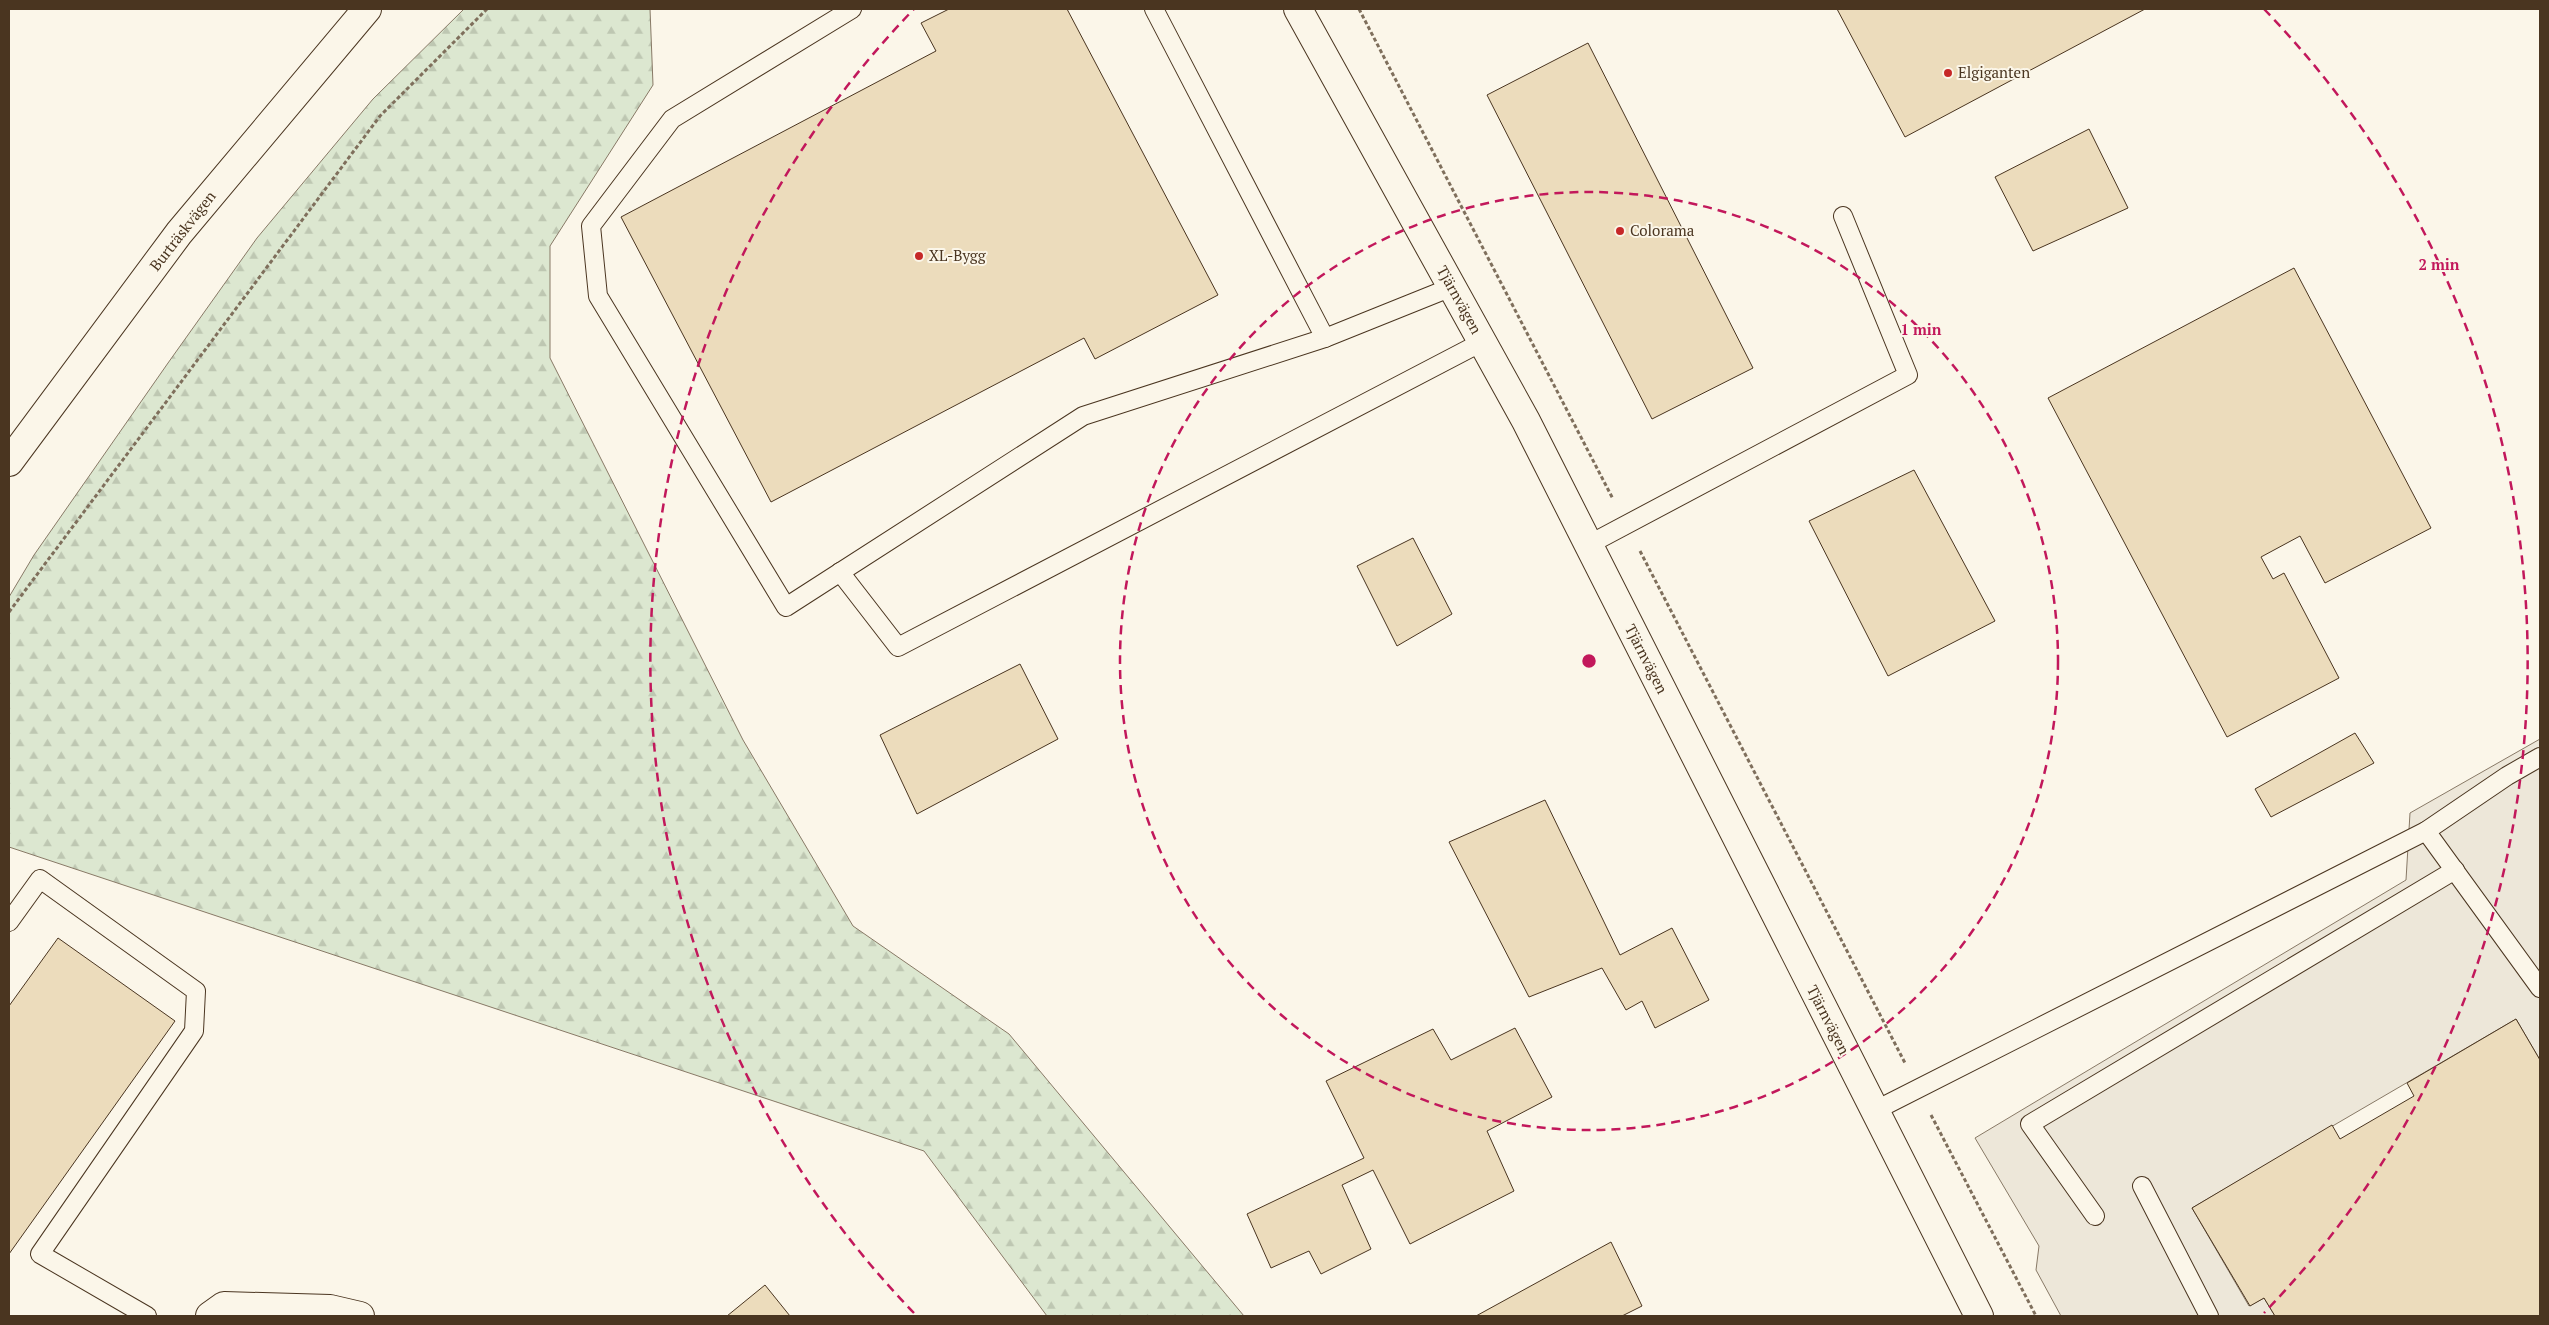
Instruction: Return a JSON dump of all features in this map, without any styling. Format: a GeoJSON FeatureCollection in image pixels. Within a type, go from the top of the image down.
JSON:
{"type":"FeatureCollection","features":[{"type":"Feature","properties":{"kind":"street","name":"Burträskvägen"},"geometry":{"type":"LineString","coordinates":[[9,462],[179,233],[367,9]]}},
{"type":"Feature","properties":{"kind":"street","name":"Tjärnvägen"},"geometry":{"type":"LineString","coordinates":[[1298,9],[1526,421],[1874,1111],[1980,1316]]}},
{"type":"Feature","properties":{"kind":"street"},"geometry":{"type":"LineString","coordinates":[[210,1316],[224,1306],[330,1309],[360,1316]]}},
{"type":"Feature","properties":{"kind":"lane"},"geometry":{"type":"LineString","coordinates":[[852,9],[672,119],[591,226],[598,296],[786,607],[1084,416],[1324,338],[1452,287]]}},
{"type":"Feature","properties":{"kind":"lane"},"geometry":{"type":"LineString","coordinates":[[1154,9],[1324,338]]}},
{"type":"Feature","properties":{"kind":"lane"},"geometry":{"type":"LineString","coordinates":[[1588,545],[1908,375],[1844,216]]}},
{"type":"Feature","properties":{"kind":"lane"},"geometry":{"type":"LineString","coordinates":[[840,572],[898,647],[1482,342]]}},
{"type":"Feature","properties":{"kind":"lane"},"geometry":{"type":"LineString","coordinates":[[1874,1111],[2426,830],[2507,776],[2540,757]]}},
{"type":"Feature","properties":{"kind":"lane"},"geometry":{"type":"LineString","coordinates":[[2426,830],[2540,988]]}},
{"type":"Feature","properties":{"kind":"lane"},"geometry":{"type":"LineString","coordinates":[[2095,1216],[2030,1124],[2455,870]]}},
{"type":"Feature","properties":{"kind":"lane"},"geometry":{"type":"LineString","coordinates":[[9,922],[40,879],[196,991],[194,1031],[40,1254],[147,1316]]}},
{"type":"Feature","properties":{"kind":"lane"},"geometry":{"type":"LineString","coordinates":[[2142,1186],[2209,1316]]}},
{"type":"Feature","properties":{"kind":"path"},"geometry":{"type":"LineString","coordinates":[[9,612],[380,116],[488,9]]}},
{"type":"Feature","properties":{"kind":"path"},"geometry":{"type":"LineString","coordinates":[[1359,9],[2036,1316]]}},
{"type":"Feature","properties":{"kind":"green space"},"geometry":{"type":"Polygon","coordinates":[[[464,9],[650,9],[653,85],[550,246],[550,358],[743,740],[853,926],[1009,1034],[1244,1316],[1047,1316],[924,1151],[9,847],[9,597],[34,555],[257,238],[373,99],[464,9]]]}},
{"type":"Feature","properties":{"kind":"shaded area"},"geometry":{"type":"Polygon","coordinates":[[[2540,739],[2540,1060],[2516,1019],[2192,1208],[2249,1306],[2264,1298],[2275,1316],[2061,1316],[2036,1270],[2039,1246],[1975,1138],[2406,880],[2410,813],[2540,739]]]}},
{"type":"Feature","properties":{"kind":"building","name":"XL-Bygg"},"geometry":{"type":"Polygon","coordinates":[[[949,9],[1067,9],[1218,295],[1095,359],[1084,338],[771,502],[621,217],[936,51],[921,23],[949,9]]]}},
{"type":"Feature","properties":{"kind":"building","name":"Elgiganten"},"geometry":{"type":"Polygon","coordinates":[[[1837,9],[2145,9],[1905,137],[1837,9]]]}},
{"type":"Feature","properties":{"kind":"building","name":"Colorama"},"geometry":{"type":"Polygon","coordinates":[[[1588,43],[1753,368],[1652,419],[1487,95],[1588,43]]]}},
{"type":"Feature","properties":{"kind":"building"},"geometry":{"type":"Polygon","coordinates":[[[2089,129],[2128,208],[2033,251],[1995,177],[2089,129]]]}},
{"type":"Feature","properties":{"kind":"building"},"geometry":{"type":"Polygon","coordinates":[[[2294,268],[2431,528],[2325,583],[2300,536],[2261,557],[2273,579],[2284,573],[2339,678],[2227,737],[2048,398],[2294,268]]]}},
{"type":"Feature","properties":{"kind":"building"},"geometry":{"type":"Polygon","coordinates":[[[1914,470],[1995,621],[1888,676],[1809,521],[1914,470]]]}},
{"type":"Feature","properties":{"kind":"building"},"geometry":{"type":"Polygon","coordinates":[[[1413,538],[1452,614],[1397,646],[1357,566],[1413,538]]]}},
{"type":"Feature","properties":{"kind":"building"},"geometry":{"type":"Polygon","coordinates":[[[1020,664],[1058,739],[917,814],[880,735],[1020,664]]]}},
{"type":"Feature","properties":{"kind":"building"},"geometry":{"type":"Polygon","coordinates":[[[2355,733],[2374,763],[2271,817],[2255,789],[2355,733]]]}},
{"type":"Feature","properties":{"kind":"building"},"geometry":{"type":"Polygon","coordinates":[[[1545,800],[1620,955],[1672,928],[1709,1000],[1655,1028],[1642,1001],[1626,1010],[1602,968],[1529,997],[1449,842],[1545,800]]]}},
{"type":"Feature","properties":{"kind":"building"},"geometry":{"type":"Polygon","coordinates":[[[58,938],[175,1021],[9,1254],[9,1006],[58,938]]]}},
{"type":"Feature","properties":{"kind":"building"},"geometry":{"type":"Polygon","coordinates":[[[2516,1019],[2540,1060],[2540,1316],[2275,1316],[2264,1298],[2250,1306],[2192,1208],[2332,1125],[2340,1139],[2414,1096],[2407,1083],[2516,1019]]]}},
{"type":"Feature","properties":{"kind":"building"},"geometry":{"type":"Polygon","coordinates":[[[1515,1028],[1552,1097],[1487,1131],[1514,1191],[1410,1244],[1373,1170],[1342,1185],[1371,1249],[1321,1274],[1309,1251],[1271,1268],[1247,1214],[1364,1158],[1326,1081],[1433,1029],[1451,1060],[1515,1028]]]}},
{"type":"Feature","properties":{"kind":"building"},"geometry":{"type":"Polygon","coordinates":[[[1611,1242],[1642,1306],[1622,1316],[1476,1316],[1611,1242]]]}},
{"type":"Feature","properties":{"kind":"building"},"geometry":{"type":"Polygon","coordinates":[[[765,1285],[790,1316],[727,1316],[765,1285]]]}},
{"type":"Feature","properties":{"kind":"place","name":"Elgiganten"},"geometry":{"type":"Point","coordinates":[1948,73]}},
{"type":"Feature","properties":{"kind":"place","name":"Colorama"},"geometry":{"type":"Point","coordinates":[1620,231]}},
{"type":"Feature","properties":{"kind":"place","name":"XL-Bygg"},"geometry":{"type":"Point","coordinates":[919,256]}}]}
